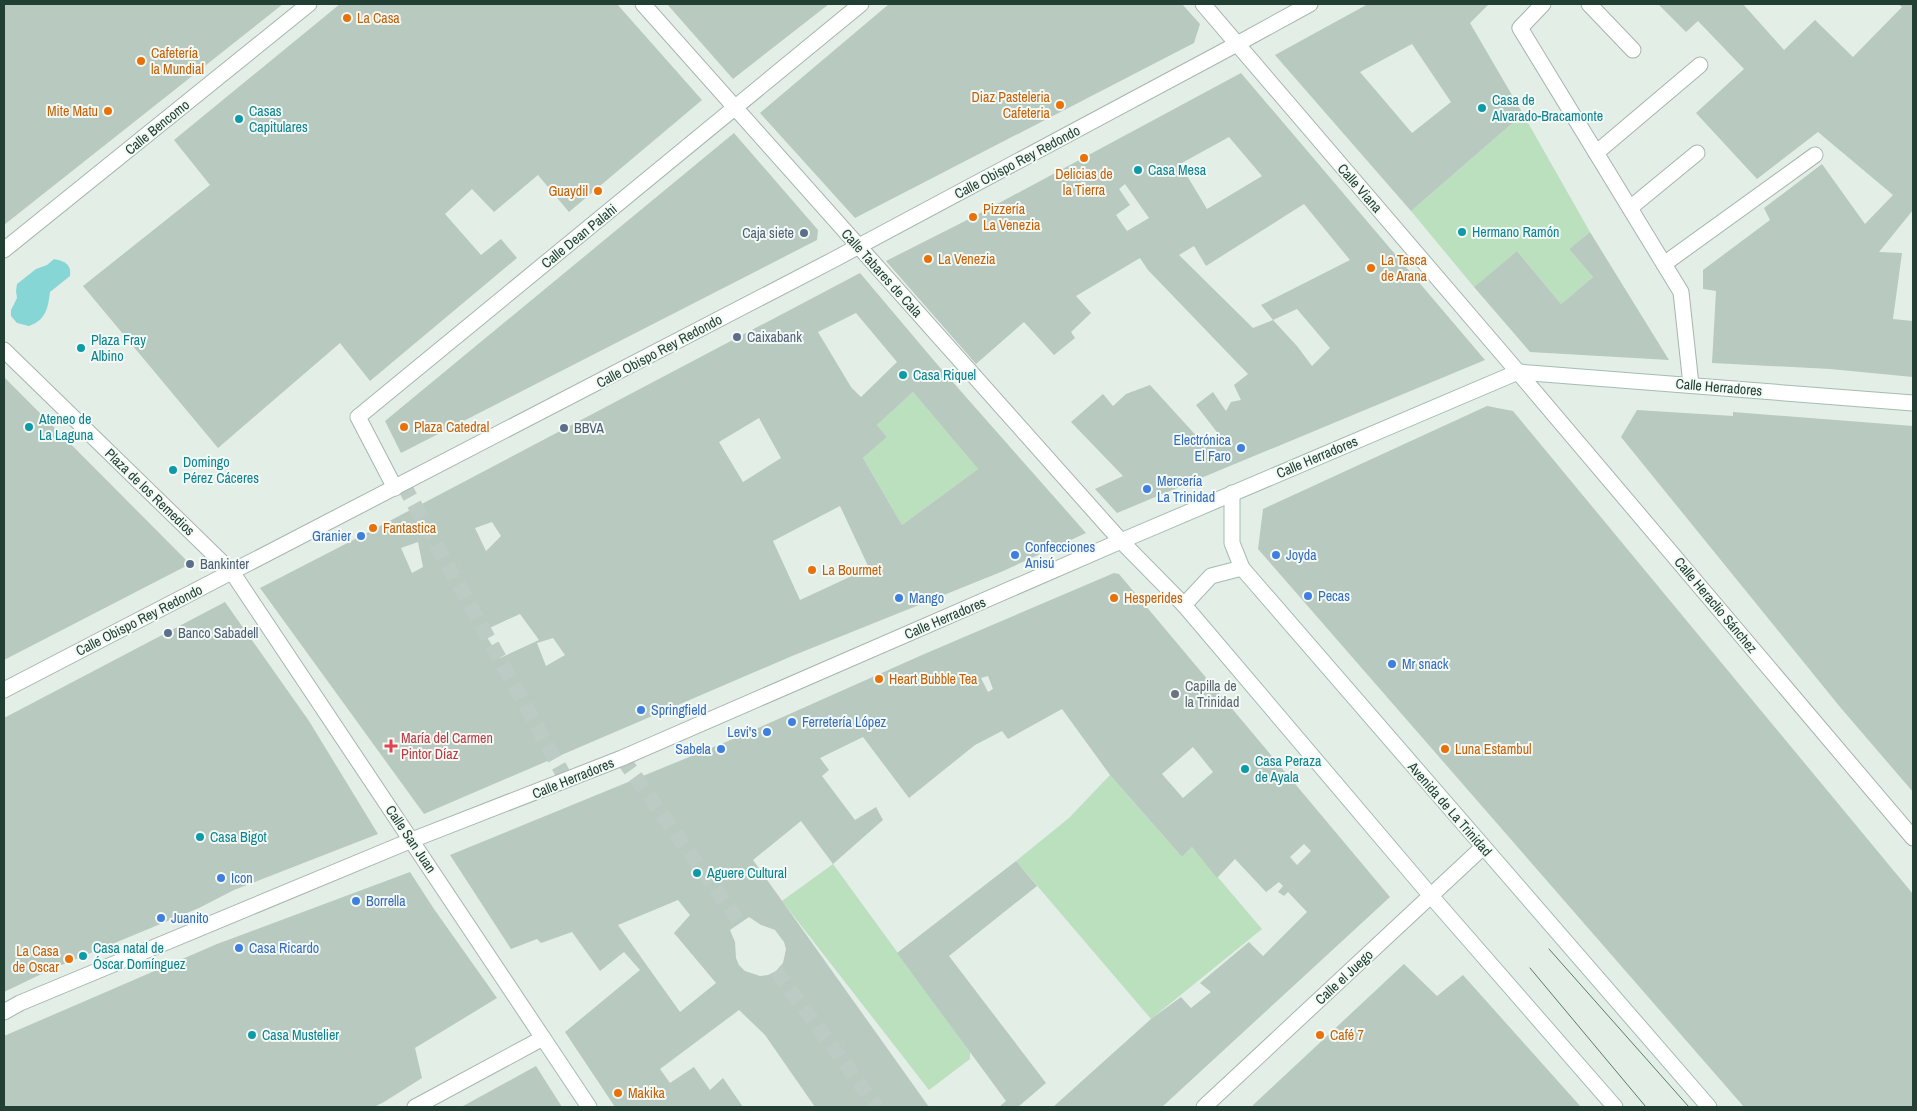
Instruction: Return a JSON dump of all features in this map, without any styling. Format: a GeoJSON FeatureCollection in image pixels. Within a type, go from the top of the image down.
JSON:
{"type":"FeatureCollection","features":[{"type":"Feature","properties":{"kind":"street","name":"Calle Bencomo"},"geometry":{"type":"LineString","coordinates":[[4,250],[309,4]]}},
{"type":"Feature","properties":{"kind":"street","name":"Calle Tabares de Cala"},"geometry":{"type":"LineString","coordinates":[[643,4],[1121,541]]}},
{"type":"Feature","properties":{"kind":"street","name":"Calle Dean Palahi"},"geometry":{"type":"LineString","coordinates":[[395,488],[358,417],[861,4]]}},
{"type":"Feature","properties":{"kind":"street","name":"Calle Viana"},"geometry":{"type":"LineString","coordinates":[[1202,4],[1518,372]]}},
{"type":"Feature","properties":{"kind":"street","name":"Calle Obispo Rey Redondo"},"geometry":{"type":"LineString","coordinates":[[4,690],[858,246],[1310,4]]}},
{"type":"Feature","properties":{"kind":"street"},"geometry":{"type":"LineString","coordinates":[[1543,4],[1520,28],[1681,292],[1691,385]]}},
{"type":"Feature","properties":{"kind":"street"},"geometry":{"type":"LineString","coordinates":[[1589,4],[1632,50]]}},
{"type":"Feature","properties":{"kind":"street"},"geometry":{"type":"LineString","coordinates":[[1596,153],[1700,65]]}},
{"type":"Feature","properties":{"kind":"street"},"geometry":{"type":"LineString","coordinates":[[1630,208],[1698,154]]}},
{"type":"Feature","properties":{"kind":"street"},"geometry":{"type":"LineString","coordinates":[[1664,264],[1815,155]]}},
{"type":"Feature","properties":{"kind":"street","name":"Plaza de los Remedios"},"geometry":{"type":"LineString","coordinates":[[4,350],[232,572]]}},
{"type":"Feature","properties":{"kind":"street","name":"Calle Herradores"},"geometry":{"type":"LineString","coordinates":[[4,1012],[20,1003],[412,840],[622,758],[1232,493],[1518,372],[1913,403]]}},
{"type":"Feature","properties":{"kind":"street","name":"Calle Heraclio Sánchez"},"geometry":{"type":"LineString","coordinates":[[1518,372],[1913,838]]}},
{"type":"Feature","properties":{"kind":"street","name":"Avenida de La Trinidad"},"geometry":{"type":"LineString","coordinates":[[1232,493],[1232,543],[1242,568],[1709,1107]]}},
{"type":"Feature","properties":{"kind":"street"},"geometry":{"type":"LineString","coordinates":[[1121,541],[1184,605],[1431,896],[1615,1107]]}},
{"type":"Feature","properties":{"kind":"street"},"geometry":{"type":"LineString","coordinates":[[1184,605],[1211,576],[1242,568]]}},
{"type":"Feature","properties":{"kind":"street","name":"Calle San Juan"},"geometry":{"type":"LineString","coordinates":[[232,572],[589,1107]]}},
{"type":"Feature","properties":{"kind":"street","name":"Calle el Juego"},"geometry":{"type":"LineString","coordinates":[[1204,1107],[1483,847]]}},
{"type":"Feature","properties":{"kind":"street"},"geometry":{"type":"LineString","coordinates":[[415,1107],[542,1038]]}},
{"type":"Feature","properties":{"kind":"green space"},"geometry":{"type":"Polygon","coordinates":[[[1523,114],[1590,232],[1569,249],[1593,277],[1561,304],[1517,251],[1474,287],[1411,211],[1523,114]]]}},
{"type":"Feature","properties":{"kind":"green space"},"geometry":{"type":"Polygon","coordinates":[[[913,392],[978,469],[902,525],[863,458],[887,437],[877,425],[913,392]]]}},
{"type":"Feature","properties":{"kind":"green space"},"geometry":{"type":"Polygon","coordinates":[[[1110,775],[1182,857],[1192,847],[1262,929],[1151,1019],[1016,861],[1069,818],[1110,775]]]}},
{"type":"Feature","properties":{"kind":"green space"},"geometry":{"type":"Polygon","coordinates":[[[833,864],[970,1052],[970,1059],[929,1090],[782,901],[833,864]]]}},
{"type":"Feature","properties":{"kind":"water"},"geometry":{"type":"Polygon","coordinates":[[[54,259],[68,266],[70,276],[50,292],[43,317],[29,326],[17,323],[11,316],[11,310],[17,298],[17,284],[36,269],[47,265],[54,259]]]}},
{"type":"Feature","properties":{"kind":"building"},"geometry":{"type":"Polygon","coordinates":[[[4,4],[283,4],[4,225],[4,4]]]}},
{"type":"Feature","properties":{"kind":"building"},"geometry":{"type":"Polygon","coordinates":[[[340,4],[617,4],[702,100],[569,212],[538,175],[494,212],[472,189],[445,214],[481,255],[501,239],[517,258],[370,381],[340,343],[218,448],[83,286],[210,185],[174,140],[340,4]]]}},
{"type":"Feature","properties":{"kind":"building"},"geometry":{"type":"Polygon","coordinates":[[[667,4],[829,4],[733,79],[667,4]]]}},
{"type":"Feature","properties":{"kind":"building"},"geometry":{"type":"Polygon","coordinates":[[[889,4],[1182,4],[1200,24],[1194,43],[855,218],[760,113],[889,4]]]}},
{"type":"Feature","properties":{"kind":"building","name":"Casa de Alvarado-Bracamonte"},"geometry":{"type":"Polygon","coordinates":[[[1368,4],[1489,4],[1470,23],[1523,114],[1411,211],[1275,55],[1368,4]],[[1412,44],[1360,72],[1412,133],[1451,102],[1412,44]]]}},
{"type":"Feature","properties":{"kind":"building"},"geometry":{"type":"Polygon","coordinates":[[[1658,4],[1743,4],[1784,50],[1815,20],[1853,57],[1902,7],[1898,4],[1913,4],[1913,210],[1879,252],[1902,253],[1893,319],[1913,321],[1913,377],[1830,369],[1712,363],[1716,291],[1703,289],[1703,270],[1770,220],[1764,208],[1822,164],[1865,224],[1893,195],[1818,132],[1757,179],[1696,113],[1744,69],[1698,21],[1686,32],[1658,4]]]}},
{"type":"Feature","properties":{"kind":"building"},"geometry":{"type":"Polygon","coordinates":[[[1241,73],[1485,360],[1117,513],[1095,489],[1123,476],[1071,422],[1103,394],[1113,406],[1126,394],[1150,385],[1202,442],[1204,448],[1223,440],[1196,405],[1213,392],[1226,411],[1231,402],[1241,400],[1234,385],[1248,374],[1148,270],[1140,258],[1076,296],[1091,313],[1071,332],[1075,338],[1054,355],[1024,322],[976,364],[886,261],[973,217],[1241,73]],[[1229,137],[1180,164],[1207,209],[1262,176],[1229,137]],[[1125,184],[1119,189],[1130,205],[1116,215],[1127,231],[1149,218],[1125,184]],[[1304,204],[1206,266],[1194,246],[1179,255],[1253,328],[1273,320],[1261,305],[1350,260],[1304,204]],[[1297,309],[1273,320],[1312,366],[1330,348],[1297,309]]]}},
{"type":"Feature","properties":{"kind":"building"},"geometry":{"type":"Polygon","coordinates":[[[734,133],[818,230],[817,240],[401,453],[385,421],[734,133]]]}},
{"type":"Feature","properties":{"kind":"building"},"geometry":{"type":"Polygon","coordinates":[[[1590,232],[1669,360],[1530,352],[1474,287],[1517,251],[1561,304],[1593,277],[1569,249],[1590,232]]]}},
{"type":"Feature","properties":{"kind":"building"},"geometry":{"type":"Polygon","coordinates":[[[860,273],[936,363],[1086,533],[1001,572],[792,656],[424,814],[260,588],[860,273]],[[856,313],[818,332],[851,387],[861,397],[897,362],[856,313]],[[913,392],[877,425],[887,437],[863,458],[902,525],[978,469],[913,392]],[[759,418],[719,442],[743,482],[781,458],[759,418]],[[840,506],[773,541],[800,600],[869,568],[840,506]],[[492,522],[475,528],[486,551],[501,536],[492,522]],[[418,542],[401,548],[412,573],[423,567],[418,542]],[[520,614],[483,631],[500,658],[539,640],[520,614]],[[553,638],[537,643],[546,666],[565,655],[553,638]]]}},
{"type":"Feature","properties":{"kind":"building"},"geometry":{"type":"Polygon","coordinates":[[[4,377],[190,564],[4,660],[4,377]]]}},
{"type":"Feature","properties":{"kind":"building"},"geometry":{"type":"Polygon","coordinates":[[[1487,406],[1513,411],[1913,894],[1913,1107],[1744,1107],[1258,549],[1263,509],[1487,406]]]}},
{"type":"Feature","properties":{"kind":"building"},"geometry":{"type":"Polygon","coordinates":[[[1637,410],[1733,416],[1733,412],[1913,426],[1913,792],[1840,707],[1621,437],[1637,410]]]}},
{"type":"Feature","properties":{"kind":"building"},"geometry":{"type":"Polygon","coordinates":[[[1114,573],[1119,574],[1390,897],[1162,1107],[1053,1107],[1151,1019],[1181,997],[1191,1008],[1211,992],[1200,983],[1249,942],[1263,956],[1307,912],[1288,892],[1284,896],[1278,892],[1283,886],[1279,882],[1266,892],[1235,859],[1217,878],[1192,847],[1182,857],[1110,775],[1062,709],[1008,739],[1002,731],[975,745],[909,798],[863,737],[820,758],[829,770],[822,776],[855,820],[876,807],[883,820],[833,864],[801,821],[753,860],[929,1107],[815,1107],[765,1035],[739,1010],[660,1069],[670,1083],[694,1067],[710,1090],[723,1078],[743,1107],[615,1107],[565,1032],[640,970],[624,952],[600,971],[572,932],[541,943],[537,939],[511,949],[450,855],[738,737],[922,655],[1114,573]],[[988,676],[981,678],[988,692],[993,689],[988,676]],[[1193,747],[1162,774],[1183,798],[1213,772],[1193,747]],[[1304,844],[1290,857],[1297,865],[1311,851],[1304,844]],[[678,900],[618,925],[680,1012],[716,983],[674,933],[690,915],[678,900]],[[749,917],[730,930],[735,942],[736,958],[739,965],[745,971],[760,976],[768,975],[776,971],[783,963],[786,949],[784,942],[775,930],[761,925],[749,917]]]}},
{"type":"Feature","properties":{"kind":"building"},"geometry":{"type":"Polygon","coordinates":[[[225,602],[309,721],[378,834],[234,890],[199,908],[52,969],[4,992],[4,718],[225,602]]]}},
{"type":"Feature","properties":{"kind":"building"},"geometry":{"type":"Polygon","coordinates":[[[1016,861],[1037,886],[949,956],[1046,1083],[1018,1107],[999,1107],[1006,1101],[897,953],[1016,861]]]}},
{"type":"Feature","properties":{"kind":"building"},"geometry":{"type":"Polygon","coordinates":[[[410,872],[497,998],[415,1048],[422,1078],[384,1102],[374,1107],[4,1107],[4,1036],[217,944],[410,872]]]}},
{"type":"Feature","properties":{"kind":"building"},"geometry":{"type":"Polygon","coordinates":[[[1404,964],[1437,996],[1463,975],[1581,1107],[1251,1107],[1404,964]]]}},
{"type":"Feature","properties":{"kind":"building"},"geometry":{"type":"Polygon","coordinates":[[[536,1066],[562,1107],[460,1107],[465,1105],[536,1066]]]}},
{"type":"Feature","properties":{"kind":"tunnel"},"geometry":{"type":"LineString","coordinates":[[403,484],[567,781]]}},
{"type":"Feature","properties":{"kind":"tunnel"},"geometry":{"type":"LineString","coordinates":[[622,758],[740,923]]}},
{"type":"Feature","properties":{"kind":"tunnel"},"geometry":{"type":"LineString","coordinates":[[776,971],[877,1107]]}},
{"type":"Feature","properties":{"kind":"tram line"},"geometry":{"type":"LineString","coordinates":[[1549,949],[1689,1107]]}},
{"type":"Feature","properties":{"kind":"tram line"},"geometry":{"type":"LineString","coordinates":[[1530,968],[1646,1107]]}},
{"type":"Feature","properties":{"kind":"place","name":"La Casa"},"geometry":{"type":"Point","coordinates":[347,18]}},
{"type":"Feature","properties":{"kind":"place","name":"Cafetería la Mundial"},"geometry":{"type":"Point","coordinates":[141,61]}},
{"type":"Feature","properties":{"kind":"place","name":"Diaz Pasteleria Cafeteria"},"geometry":{"type":"Point","coordinates":[1060,105]}},
{"type":"Feature","properties":{"kind":"place","name":"Casa de Alvarado-Bracamonte"},"geometry":{"type":"Point","coordinates":[1482,108]}},
{"type":"Feature","properties":{"kind":"place","name":"Mite Matu"},"geometry":{"type":"Point","coordinates":[108,111]}},
{"type":"Feature","properties":{"kind":"place","name":"Casas Capitulares"},"geometry":{"type":"Point","coordinates":[239,119]}},
{"type":"Feature","properties":{"kind":"place","name":"Delicias de la Tierra"},"geometry":{"type":"Point","coordinates":[1084,158]}},
{"type":"Feature","properties":{"kind":"place","name":"Casa Mesa"},"geometry":{"type":"Point","coordinates":[1138,170]}},
{"type":"Feature","properties":{"kind":"place","name":"Guaydil"},"geometry":{"type":"Point","coordinates":[598,191]}},
{"type":"Feature","properties":{"kind":"place","name":"Pizzería La Venezia"},"geometry":{"type":"Point","coordinates":[973,217]}},
{"type":"Feature","properties":{"kind":"place","name":"Hermano Ramón"},"geometry":{"type":"Point","coordinates":[1462,232]}},
{"type":"Feature","properties":{"kind":"place","name":"Caja siete"},"geometry":{"type":"Point","coordinates":[804,233]}},
{"type":"Feature","properties":{"kind":"place","name":"La Venezia"},"geometry":{"type":"Point","coordinates":[928,259]}},
{"type":"Feature","properties":{"kind":"place","name":"La Tasca de Arana"},"geometry":{"type":"Point","coordinates":[1371,268]}},
{"type":"Feature","properties":{"kind":"place","name":"Caixabank"},"geometry":{"type":"Point","coordinates":[737,337]}},
{"type":"Feature","properties":{"kind":"place","name":"Plaza Fray Albino"},"geometry":{"type":"Point","coordinates":[81,348]}},
{"type":"Feature","properties":{"kind":"place","name":"Casa Riquel"},"geometry":{"type":"Point","coordinates":[903,375]}},
{"type":"Feature","properties":{"kind":"place","name":"Ateneo de La Laguna"},"geometry":{"type":"Point","coordinates":[29,427]}},
{"type":"Feature","properties":{"kind":"place","name":"Plaza Catedral"},"geometry":{"type":"Point","coordinates":[404,427]}},
{"type":"Feature","properties":{"kind":"place","name":"BBVA"},"geometry":{"type":"Point","coordinates":[564,428]}},
{"type":"Feature","properties":{"kind":"place","name":"Electrónica El Faro"},"geometry":{"type":"Point","coordinates":[1241,448]}},
{"type":"Feature","properties":{"kind":"place","name":"Domingo Pérez Cáceres"},"geometry":{"type":"Point","coordinates":[173,470]}},
{"type":"Feature","properties":{"kind":"place","name":"Mercería La Trinidad"},"geometry":{"type":"Point","coordinates":[1147,489]}},
{"type":"Feature","properties":{"kind":"place","name":"Fantastica"},"geometry":{"type":"Point","coordinates":[373,528]}},
{"type":"Feature","properties":{"kind":"place","name":"Granier"},"geometry":{"type":"Point","coordinates":[361,536]}},
{"type":"Feature","properties":{"kind":"place","name":"Confecciones Anisú"},"geometry":{"type":"Point","coordinates":[1015,555]}},
{"type":"Feature","properties":{"kind":"place","name":"Joyda"},"geometry":{"type":"Point","coordinates":[1276,555]}},
{"type":"Feature","properties":{"kind":"place","name":"Bankinter"},"geometry":{"type":"Point","coordinates":[190,564]}},
{"type":"Feature","properties":{"kind":"place","name":"La Bourmet"},"geometry":{"type":"Point","coordinates":[812,570]}},
{"type":"Feature","properties":{"kind":"place","name":"Pecas"},"geometry":{"type":"Point","coordinates":[1308,596]}},
{"type":"Feature","properties":{"kind":"place","name":"Mango"},"geometry":{"type":"Point","coordinates":[899,598]}},
{"type":"Feature","properties":{"kind":"place","name":"Hesperides"},"geometry":{"type":"Point","coordinates":[1114,598]}},
{"type":"Feature","properties":{"kind":"place","name":"Banco Sabadell"},"geometry":{"type":"Point","coordinates":[168,633]}},
{"type":"Feature","properties":{"kind":"place","name":"Mr snack"},"geometry":{"type":"Point","coordinates":[1392,664]}},
{"type":"Feature","properties":{"kind":"place","name":"Heart Bubble Tea"},"geometry":{"type":"Point","coordinates":[879,679]}},
{"type":"Feature","properties":{"kind":"place","name":"Capilla de la Trinidad"},"geometry":{"type":"Point","coordinates":[1175,694]}},
{"type":"Feature","properties":{"kind":"place","name":"Springfield"},"geometry":{"type":"Point","coordinates":[641,710]}},
{"type":"Feature","properties":{"kind":"place","name":"Ferretería López"},"geometry":{"type":"Point","coordinates":[792,722]}},
{"type":"Feature","properties":{"kind":"place","name":"Levi's"},"geometry":{"type":"Point","coordinates":[767,732]}},
{"type":"Feature","properties":{"kind":"place","name":"María del Carmen Pintor Díaz"},"geometry":{"type":"Point","coordinates":[391,746]}},
{"type":"Feature","properties":{"kind":"place","name":"Sabela"},"geometry":{"type":"Point","coordinates":[721,749]}},
{"type":"Feature","properties":{"kind":"place","name":"Luna Estambul"},"geometry":{"type":"Point","coordinates":[1445,749]}},
{"type":"Feature","properties":{"kind":"place","name":"Casa Peraza de Ayala"},"geometry":{"type":"Point","coordinates":[1245,769]}},
{"type":"Feature","properties":{"kind":"place","name":"Casa Bigot"},"geometry":{"type":"Point","coordinates":[200,837]}},
{"type":"Feature","properties":{"kind":"place","name":"Aguere Cultural"},"geometry":{"type":"Point","coordinates":[697,873]}},
{"type":"Feature","properties":{"kind":"place","name":"Icon"},"geometry":{"type":"Point","coordinates":[221,878]}},
{"type":"Feature","properties":{"kind":"place","name":"Borrella"},"geometry":{"type":"Point","coordinates":[356,901]}},
{"type":"Feature","properties":{"kind":"place","name":"Juanito"},"geometry":{"type":"Point","coordinates":[161,918]}},
{"type":"Feature","properties":{"kind":"place","name":"Casa Ricardo"},"geometry":{"type":"Point","coordinates":[239,948]}},
{"type":"Feature","properties":{"kind":"place","name":"Casa natal de Óscar Domínguez"},"geometry":{"type":"Point","coordinates":[83,956]}},
{"type":"Feature","properties":{"kind":"place","name":"La Casa de Oscar"},"geometry":{"type":"Point","coordinates":[69,959]}},
{"type":"Feature","properties":{"kind":"place","name":"Casa Mustelier"},"geometry":{"type":"Point","coordinates":[252,1035]}},
{"type":"Feature","properties":{"kind":"place","name":"Café 7"},"geometry":{"type":"Point","coordinates":[1320,1035]}},
{"type":"Feature","properties":{"kind":"place","name":"Makika"},"geometry":{"type":"Point","coordinates":[618,1093]}}]}
